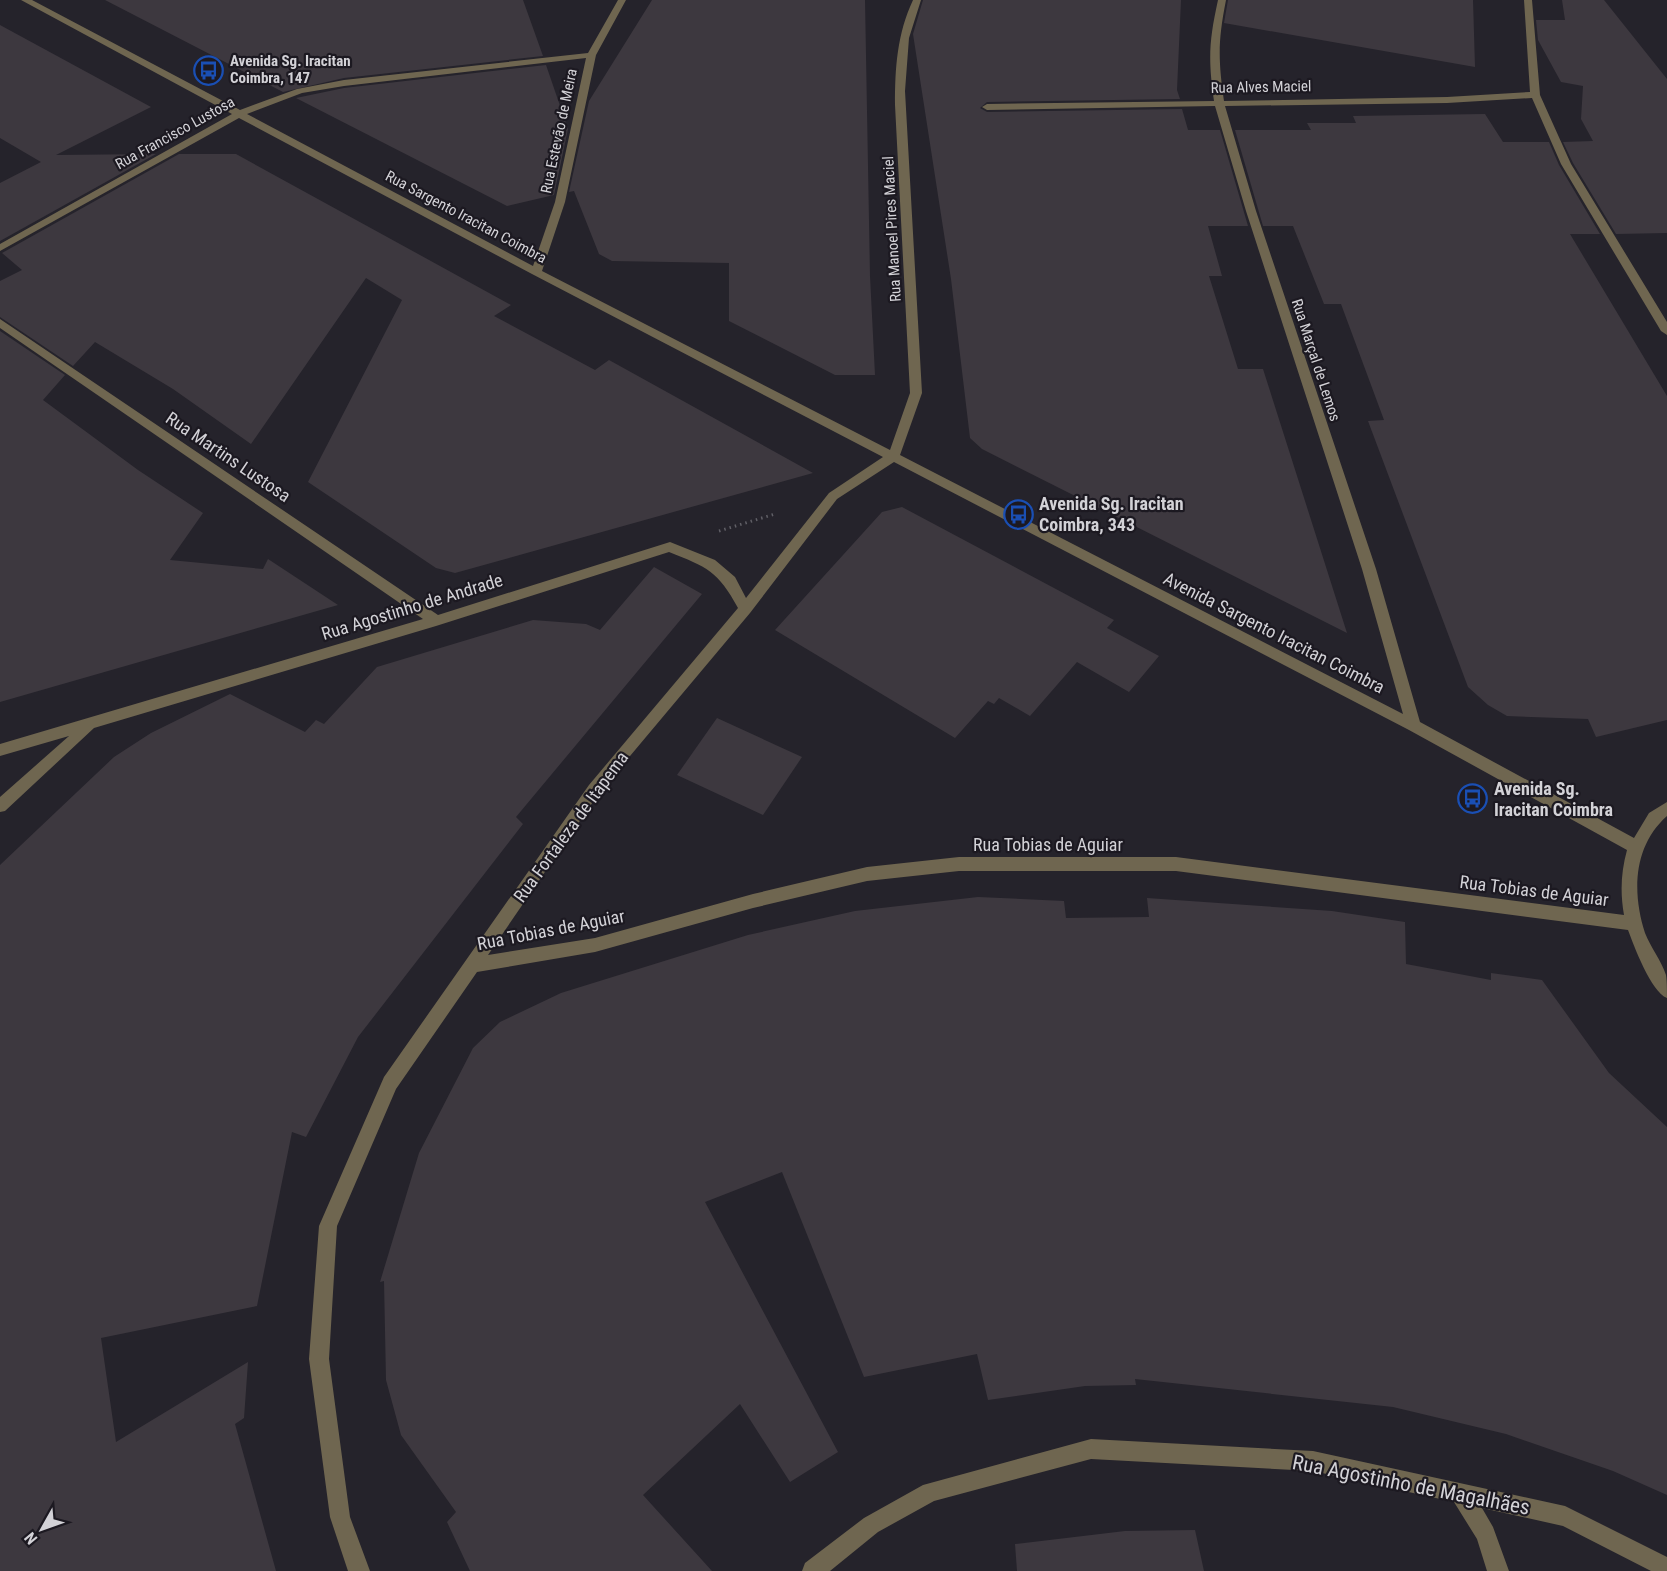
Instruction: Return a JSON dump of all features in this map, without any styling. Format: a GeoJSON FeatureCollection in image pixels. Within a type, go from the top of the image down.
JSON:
{"type":"FeatureCollection","features":[{"type":"Feature","properties":{"kind":"street","name":"Rua Sargento Iracitan Coimbra"},"geometry":{"type":"LineString","coordinates":[[25,0],[536,272],[894,456]]}},
{"type":"Feature","properties":{"kind":"street","name":"Rua Estevão de Meira"},"geometry":{"type":"LineString","coordinates":[[536,272],[560,202],[591,55],[622,0]]}},
{"type":"Feature","properties":{"kind":"street","name":"Rua Manoel Pires Maciel"},"geometry":{"type":"LineString","coordinates":[[894,456],[916,393],[900,105],[900,58],[906,22],[917,0]]}},
{"type":"Feature","properties":{"kind":"street","name":"Rua Marçal de Lemos"},"geometry":{"type":"LineString","coordinates":[[1222,0],[1215,33],[1213,60],[1218,102],[1251,212],[1369,569],[1414,726]]}},
{"type":"Feature","properties":{"kind":"street"},"geometry":{"type":"LineString","coordinates":[[1528,0],[1535,95],[1566,164],[1667,331]]}},
{"type":"Feature","properties":{"kind":"street","name":"Rua Francisco Lustosa"},"geometry":{"type":"LineString","coordinates":[[0,248],[239,114],[300,91],[344,83],[591,55]]}},
{"type":"Feature","properties":{"kind":"street","name":"Rua Alves Maciel"},"geometry":{"type":"LineString","coordinates":[[987,107],[1448,100],[1535,95]]}},
{"type":"Feature","properties":{"kind":"street","name":"Rua Martins Lustosa"},"geometry":{"type":"LineString","coordinates":[[0,323],[436,621]]}},
{"type":"Feature","properties":{"kind":"street","name":"Rua Fortaleza de Itapema"},"geometry":{"type":"LineString","coordinates":[[359,1571],[340,1517],[319,1359],[328,1226],[390,1083],[594,789],[745,609],[833,496],[894,456]]}},
{"type":"Feature","properties":{"kind":"street","name":"Avenida Sargento Iracitan Coimbra"},"geometry":{"type":"LineString","coordinates":[[894,456],[1414,726],[1635,846]]}},
{"type":"Feature","properties":{"kind":"street"},"geometry":{"type":"LineString","coordinates":[[670,547],[710,563],[730,581],[745,609]]}},
{"type":"Feature","properties":{"kind":"street","name":"Rua Agostinho de Andrade"},"geometry":{"type":"LineString","coordinates":[[0,750],[436,621],[670,547]]}},
{"type":"Feature","properties":{"kind":"street"},"geometry":{"type":"LineString","coordinates":[[0,806],[90,725]]}},
{"type":"Feature","properties":{"kind":"street"},"geometry":{"type":"LineString","coordinates":[[1667,808],[1658,813],[1635,846],[1628,882],[1633,923],[1651,968],[1667,990]]}},
{"type":"Feature","properties":{"kind":"street","name":"Rua Tobias de Aguiar"},"geometry":{"type":"LineString","coordinates":[[471,965],[595,945],[753,901],[867,874],[959,864],[1176,864],[1633,923]]}},
{"type":"Feature","properties":{"kind":"street","name":"Rua Agostinho de Magalhães"},"geometry":{"type":"LineString","coordinates":[[813,1571],[871,1525],[930,1492],[1091,1449],[1313,1461],[1564,1516],[1667,1568]]}},
{"type":"Feature","properties":{"kind":"street"},"geometry":{"type":"LineString","coordinates":[[1460,1492],[1486,1534],[1498,1571]]}},
{"type":"Feature","properties":{"kind":"path"},"geometry":{"type":"LineString","coordinates":[[670,547],[833,496]]}},
{"type":"Feature","properties":{"kind":"building"},"geometry":{"type":"Polygon","coordinates":[[[105,0],[523,0],[543,56],[344,78],[283,92],[105,0]]]}},
{"type":"Feature","properties":{"kind":"building"},"geometry":{"type":"Polygon","coordinates":[[[652,0],[865,0],[870,276],[875,375],[835,375],[729,321],[729,263],[612,261],[599,254],[574,191],[569,192],[589,101],[652,0]]]}},
{"type":"Feature","properties":{"kind":"building"},"geometry":{"type":"Polygon","coordinates":[[[923,0],[1181,0],[1177,90],[1180,99],[987,102],[980,108],[987,112],[1182,109],[1188,130],[1220,130],[1248,226],[1208,226],[1222,276],[1209,276],[1238,369],[1263,369],[1347,633],[982,449],[970,438],[951,279],[913,34],[923,0]]]}},
{"type":"Feature","properties":{"kind":"building"},"geometry":{"type":"Polygon","coordinates":[[[1228,0],[1473,0],[1475,67],[1224,23],[1228,0]]]}},
{"type":"Feature","properties":{"kind":"building"},"geometry":{"type":"Polygon","coordinates":[[[1562,0],[1604,0],[1667,79],[1667,233],[1616,234],[1573,163],[1563,142],[1593,141],[1581,119],[1583,86],[1561,82],[1538,40],[1536,20],[1565,20],[1562,0]]]}},
{"type":"Feature","properties":{"kind":"building"},"geometry":{"type":"Polygon","coordinates":[[[0,25],[151,107],[56,155],[156,154],[0,241],[0,183],[41,162],[0,138],[0,25]]]}},
{"type":"Feature","properties":{"kind":"building"},"geometry":{"type":"Polygon","coordinates":[[[546,65],[568,129],[554,195],[507,206],[296,98],[344,88],[546,65]]]}},
{"type":"Feature","properties":{"kind":"building"},"geometry":{"type":"Polygon","coordinates":[[[1485,114],[1503,142],[1549,142],[1559,165],[1600,234],[1570,234],[1667,396],[1667,720],[1596,737],[1588,719],[1507,716],[1488,705],[1468,687],[1368,421],[1384,420],[1341,304],[1324,304],[1293,226],[1263,226],[1235,130],[1311,130],[1307,123],[1356,123],[1353,116],[1485,114]]]}},
{"type":"Feature","properties":{"kind":"building"},"geometry":{"type":"Polygon","coordinates":[[[179,154],[236,154],[511,305],[494,316],[595,370],[609,360],[813,473],[455,573],[436,568],[308,482],[402,300],[366,278],[251,444],[173,389],[95,342],[73,366],[0,317],[0,281],[22,270],[2,253],[179,154]]]}},
{"type":"Feature","properties":{"kind":"building"},"geometry":{"type":"Polygon","coordinates":[[[0,331],[65,375],[43,400],[138,470],[203,513],[170,560],[263,569],[268,559],[338,605],[0,702],[0,331]]]}},
{"type":"Feature","properties":{"kind":"building"},"geometry":{"type":"Polygon","coordinates":[[[902,507],[1114,620],[1107,628],[1159,656],[1129,692],[1077,662],[1030,716],[999,698],[994,704],[988,701],[955,738],[775,630],[882,512],[902,507]]]}},
{"type":"Feature","properties":{"kind":"building"},"geometry":{"type":"Polygon","coordinates":[[[654,567],[702,594],[516,817],[523,824],[358,1037],[306,1137],[292,1132],[257,1306],[101,1338],[116,1442],[248,1362],[244,1418],[235,1424],[276,1571],[0,1571],[0,865],[114,757],[151,733],[230,694],[305,732],[316,720],[324,724],[377,667],[533,620],[586,624],[600,630],[654,567]]]}},
{"type":"Feature","properties":{"kind":"building"},"geometry":{"type":"Polygon","coordinates":[[[717,718],[802,757],[763,815],[677,775],[717,718]]]}},
{"type":"Feature","properties":{"kind":"building"},"geometry":{"type":"Polygon","coordinates":[[[978,897],[1064,901],[1066,918],[1149,917],[1147,898],[1332,911],[1405,922],[1406,964],[1491,980],[1491,973],[1542,980],[1609,1073],[1667,1127],[1667,1495],[1613,1471],[1506,1434],[1393,1407],[1135,1379],[1136,1385],[1085,1386],[988,1400],[977,1354],[864,1377],[782,1172],[705,1202],[838,1452],[790,1482],[740,1404],[643,1495],[712,1571],[470,1571],[447,1522],[456,1512],[401,1435],[386,1380],[384,1281],[380,1282],[419,1153],[473,1048],[500,1022],[561,993],[748,935],[855,911],[978,897]]]}},
{"type":"Feature","properties":{"kind":"building"},"geometry":{"type":"Polygon","coordinates":[[[1195,1530],[1204,1571],[1017,1571],[1015,1544],[1125,1531],[1195,1530]]]}},
{"type":"Feature","properties":{"kind":"place","name":"Avenida Sg. Iracitan Coimbra, 147"},"geometry":{"type":"Point","coordinates":[209,70]}},
{"type":"Feature","properties":{"kind":"place","name":"Avenida Sg. Iracitan Coimbra, 343"},"geometry":{"type":"Point","coordinates":[1018,514]}},
{"type":"Feature","properties":{"kind":"place","name":"Avenida Sg. Iracitan Coimbra"},"geometry":{"type":"Point","coordinates":[1473,799]}}]}
